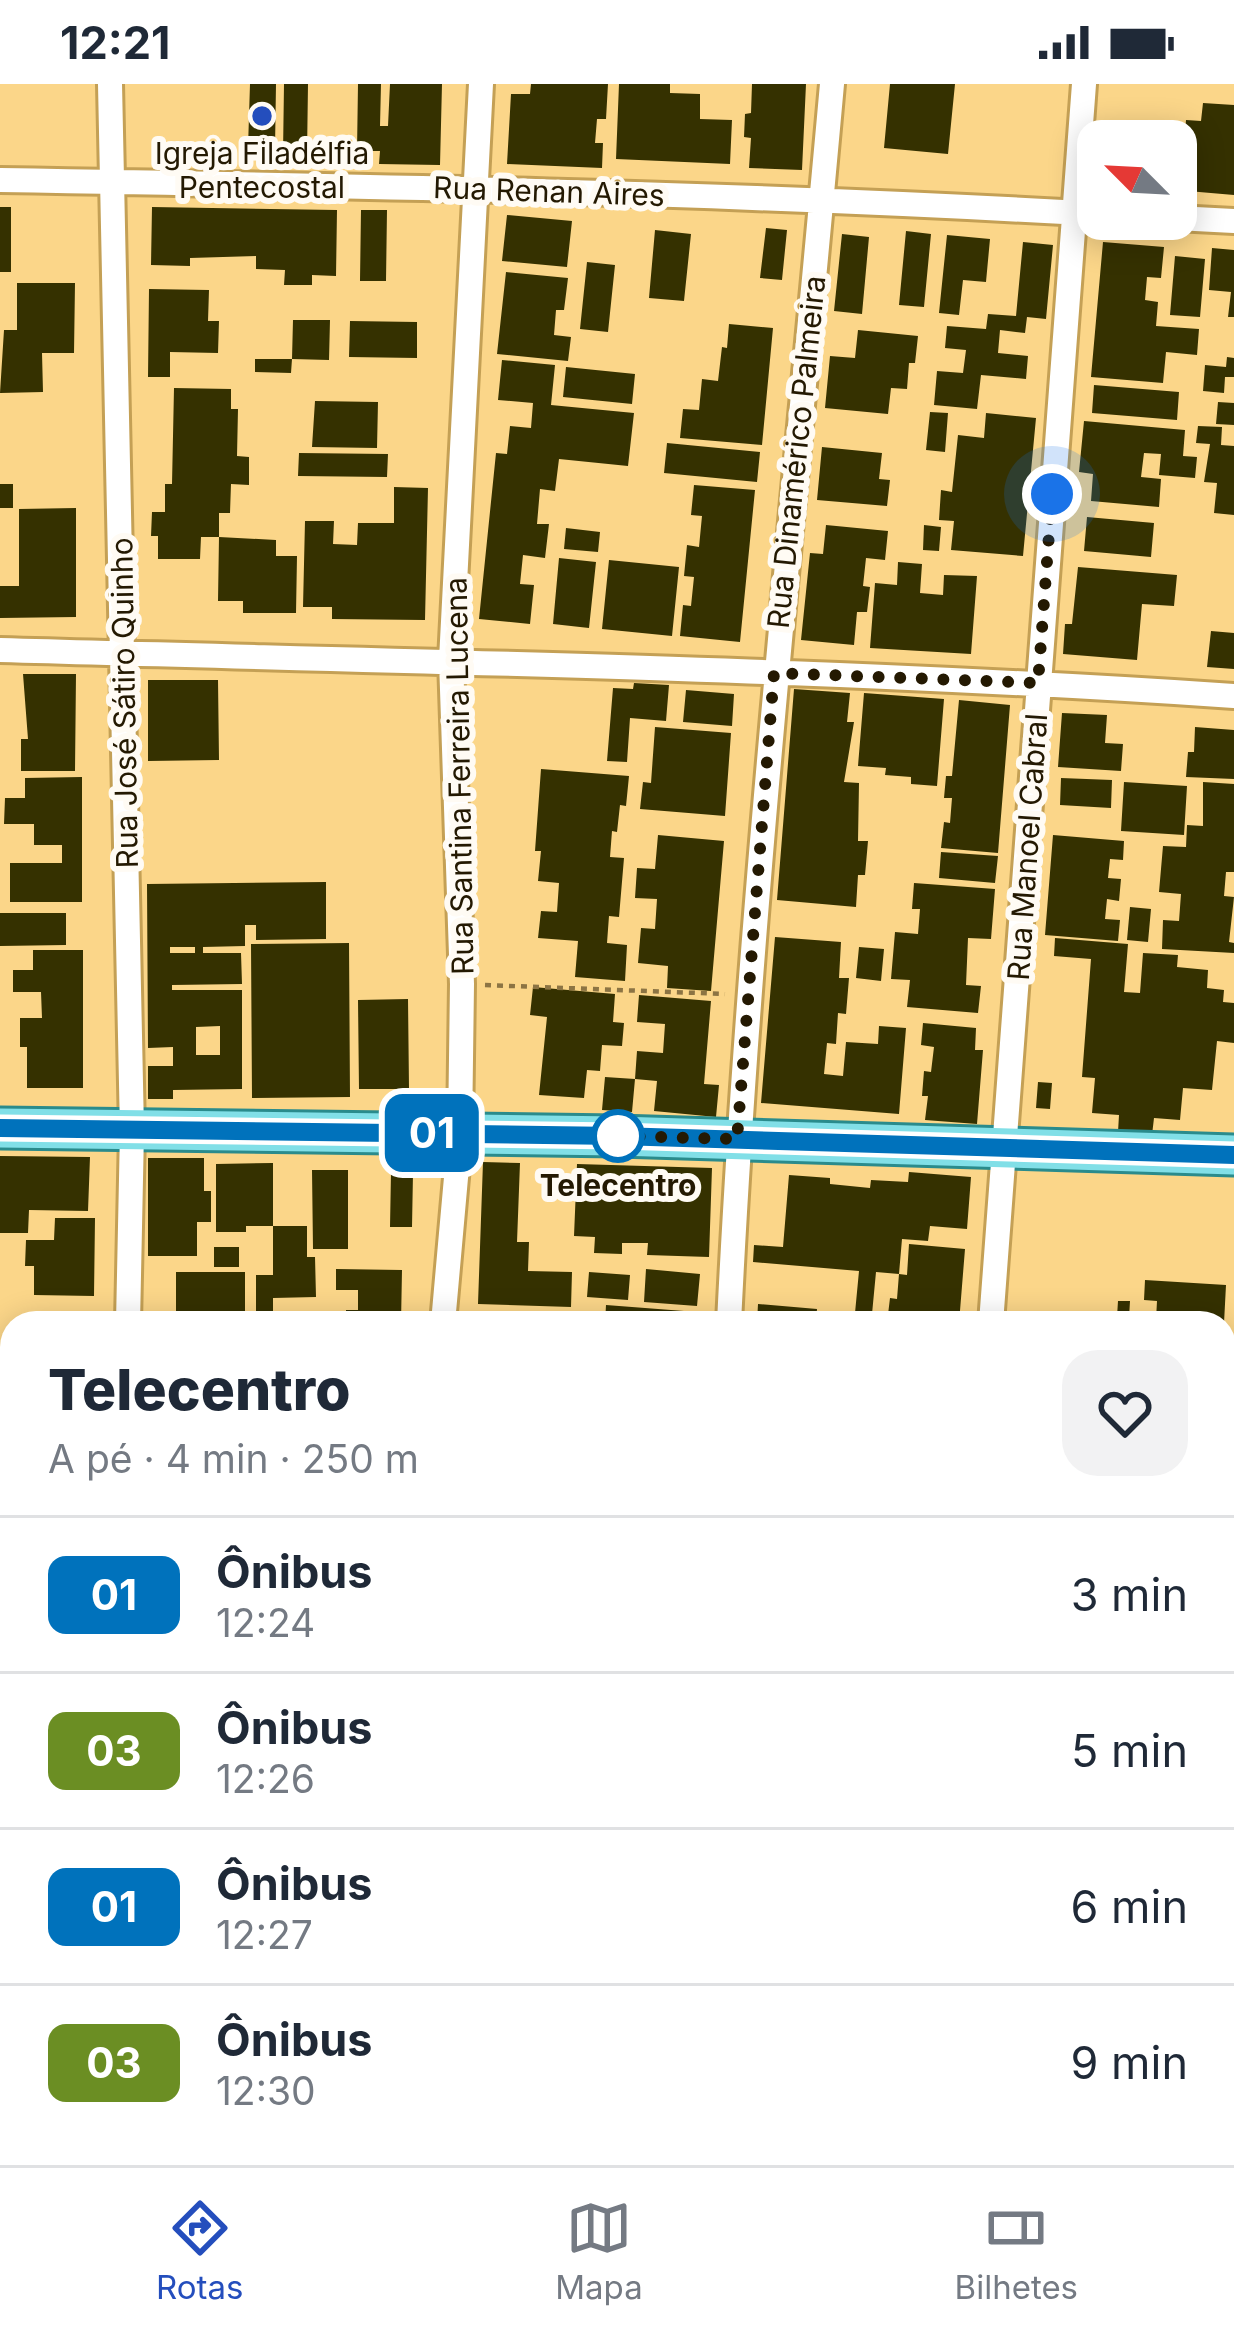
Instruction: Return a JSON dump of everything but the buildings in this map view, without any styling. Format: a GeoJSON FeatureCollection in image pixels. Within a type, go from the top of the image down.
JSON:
{"type":"FeatureCollection","features":[{"type":"Feature","properties":{"kind":"main road"},"geometry":{"type":"LineString","coordinates":[[0,1128],[737,1139],[1234,1155]]}},
{"type":"Feature","properties":{"kind":"street","name":"Rua José Sátiro Quinho"},"geometry":{"type":"LineString","coordinates":[[110,84],[132,1131],[128,1311]]}},
{"type":"Feature","properties":{"kind":"street","name":"Rua Santina Ferreira Lucena"},"geometry":{"type":"LineString","coordinates":[[443,1311],[460,1133],[462,984],[451,660],[481,84]]}},
{"type":"Feature","properties":{"kind":"street","name":"Rua Dinamérico Palmeira"},"geometry":{"type":"LineString","coordinates":[[730,1311],[737,1139],[774,673],[832,84]]}},
{"type":"Feature","properties":{"kind":"street","name":"Rua Manoel Cabral"},"geometry":{"type":"LineString","coordinates":[[1084,84],[1085,120]]}},
{"type":"Feature","properties":{"kind":"street","name":"Rua Renan Aires"},"geometry":{"type":"LineString","coordinates":[[0,180],[477,188],[1077,213]]}},
{"type":"Feature","properties":{"kind":"street"},"geometry":{"type":"LineString","coordinates":[[1197,219],[1234,221]]}},
{"type":"Feature","properties":{"kind":"street","name":"Rua Manoel Cabral"},"geometry":{"type":"LineString","coordinates":[[992,1311],[1038,683],[1083,240]]}},
{"type":"Feature","properties":{"kind":"street"},"geometry":{"type":"LineString","coordinates":[[0,650],[451,660],[1038,683],[1234,696]]}},
{"type":"Feature","properties":{"kind":"path"},"geometry":{"type":"LineString","coordinates":[[462,984],[749,995]]}},
{"type":"Feature","properties":{"kind":"bus line","name":"01"},"geometry":{"type":"LineString","coordinates":[[0,1128],[618,1136],[1234,1155]]}},
{"type":"Feature","properties":{"kind":"place","name":"Igreja Filadélfia Pentecostal"},"geometry":{"type":"Point","coordinates":[262,116]}},
{"type":"Feature","properties":{"kind":"place","name":"Telecentro"},"geometry":{"type":"Point","coordinates":[618,1136]}},
{"type":"Feature","properties":{"kind":"route"},"geometry":{"type":"LineString","coordinates":[[618,1136],[737,1139],[774,673],[1038,683],[1052,494]]}}]}
